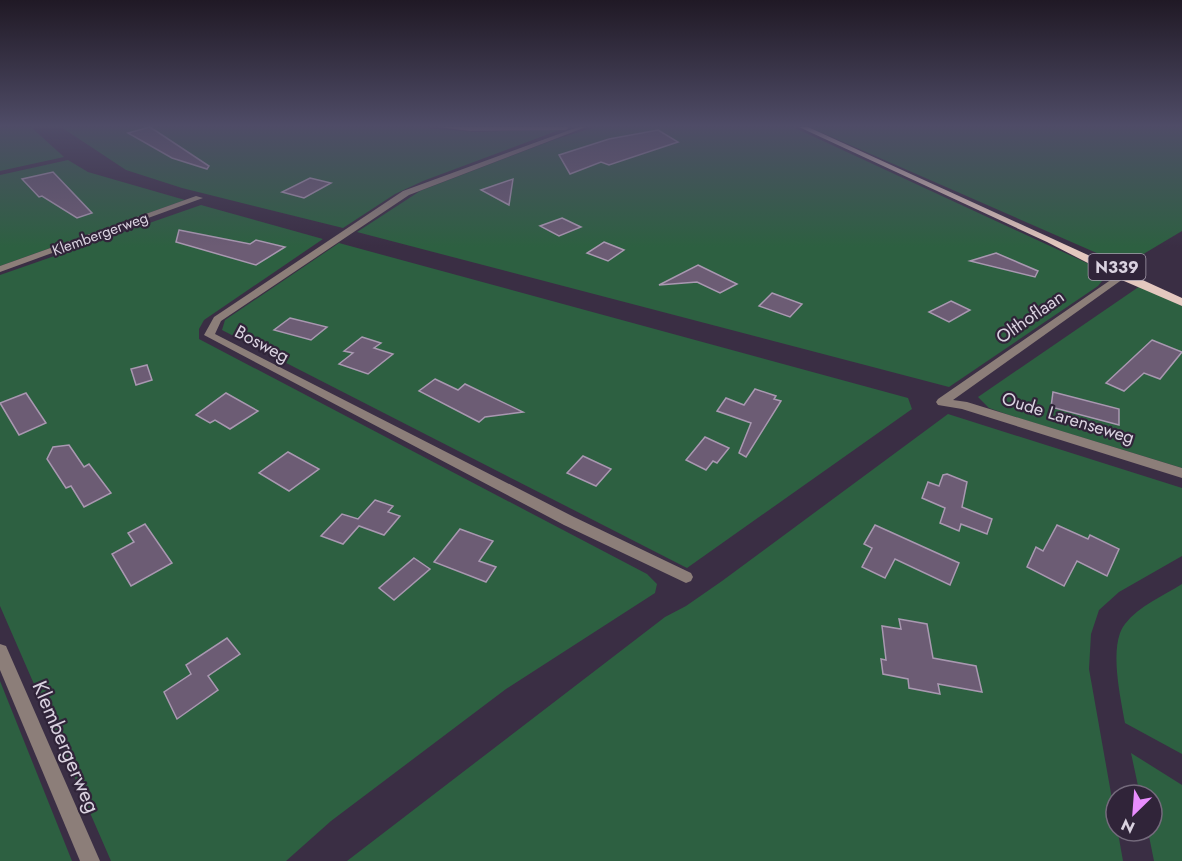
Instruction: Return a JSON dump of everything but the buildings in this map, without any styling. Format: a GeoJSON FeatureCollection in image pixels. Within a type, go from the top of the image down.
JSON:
{"type":"FeatureCollection","features":[{"type":"Feature","properties":{"kind":"main road","name":"N339"},"geometry":{"type":"LineString","coordinates":[[891,167],[1182,300]]}},
{"type":"Feature","properties":{"kind":"street","name":"Bosweg"},"geometry":{"type":"LineString","coordinates":[[474,167],[406,193],[217,319],[209,335],[569,521],[686,577]]}},
{"type":"Feature","properties":{"kind":"street","name":"Klembergerweg"},"geometry":{"type":"LineString","coordinates":[[0,269],[199,198]]}},
{"type":"Feature","properties":{"kind":"street","name":"Olthoflaan"},"geometry":{"type":"LineString","coordinates":[[942,402],[1141,262]]}},
{"type":"Feature","properties":{"kind":"street","name":"Oude Larenseweg"},"geometry":{"type":"LineString","coordinates":[[942,402],[963,405],[1182,473]]}},
{"type":"Feature","properties":{"kind":"street","name":"Klembergerweg"},"geometry":{"type":"LineString","coordinates":[[0,651],[90,861]]}},
{"type":"Feature","properties":{"kind":"green space"},"geometry":{"type":"Polygon","coordinates":[[[0,167],[17,167],[0,171],[0,167]]]}},
{"type":"Feature","properties":{"kind":"green space"},"geometry":{"type":"Polygon","coordinates":[[[35,167],[80,167],[88,172],[185,200],[0,266],[0,175],[35,167]]]}},
{"type":"Feature","properties":{"kind":"green space"},"geometry":{"type":"Polygon","coordinates":[[[122,167],[460,167],[395,194],[343,228],[182,188],[122,167]]]}},
{"type":"Feature","properties":{"kind":"green space"},"geometry":{"type":"Polygon","coordinates":[[[482,167],[880,167],[1102,270],[1106,276],[1098,286],[949,387],[357,232],[420,191],[482,167]]]}},
{"type":"Feature","properties":{"kind":"green space"},"geometry":{"type":"Polygon","coordinates":[[[901,167],[1182,167],[1182,231],[1130,262],[1115,261],[901,167]]]}},
{"type":"Feature","properties":{"kind":"green space"},"geometry":{"type":"Polygon","coordinates":[[[201,205],[323,239],[204,320],[199,329],[199,339],[647,574],[657,584],[655,593],[506,689],[331,821],[286,861],[111,861],[0,606],[0,275],[201,205]]]}},
{"type":"Feature","properties":{"kind":"green space"},"geometry":{"type":"Polygon","coordinates":[[[339,243],[908,398],[912,409],[687,568],[222,330],[225,320],[339,243]]]}},
{"type":"Feature","properties":{"kind":"green space"},"geometry":{"type":"Polygon","coordinates":[[[1140,286],[1182,306],[1182,468],[1009,415],[989,408],[978,397],[1140,286]]]}},
{"type":"Feature","properties":{"kind":"green space"},"geometry":{"type":"Polygon","coordinates":[[[948,414],[1182,488],[1182,556],[1119,592],[1099,610],[1091,634],[1089,669],[1109,783],[1104,783],[1104,843],[1120,843],[1123,861],[347,861],[665,617],[686,606],[948,414]]]}},
{"type":"Feature","properties":{"kind":"green space"},"geometry":{"type":"Polygon","coordinates":[[[1182,584],[1182,754],[1125,723],[1116,658],[1120,633],[1125,624],[1144,607],[1182,584]]]}},
{"type":"Feature","properties":{"kind":"green space"},"geometry":{"type":"Polygon","coordinates":[[[0,681],[72,861],[0,861],[0,681]]]}},
{"type":"Feature","properties":{"kind":"green space"},"geometry":{"type":"Polygon","coordinates":[[[1131,753],[1182,785],[1182,861],[1154,861],[1150,843],[1164,843],[1164,783],[1137,783],[1131,753]]]}}]}
